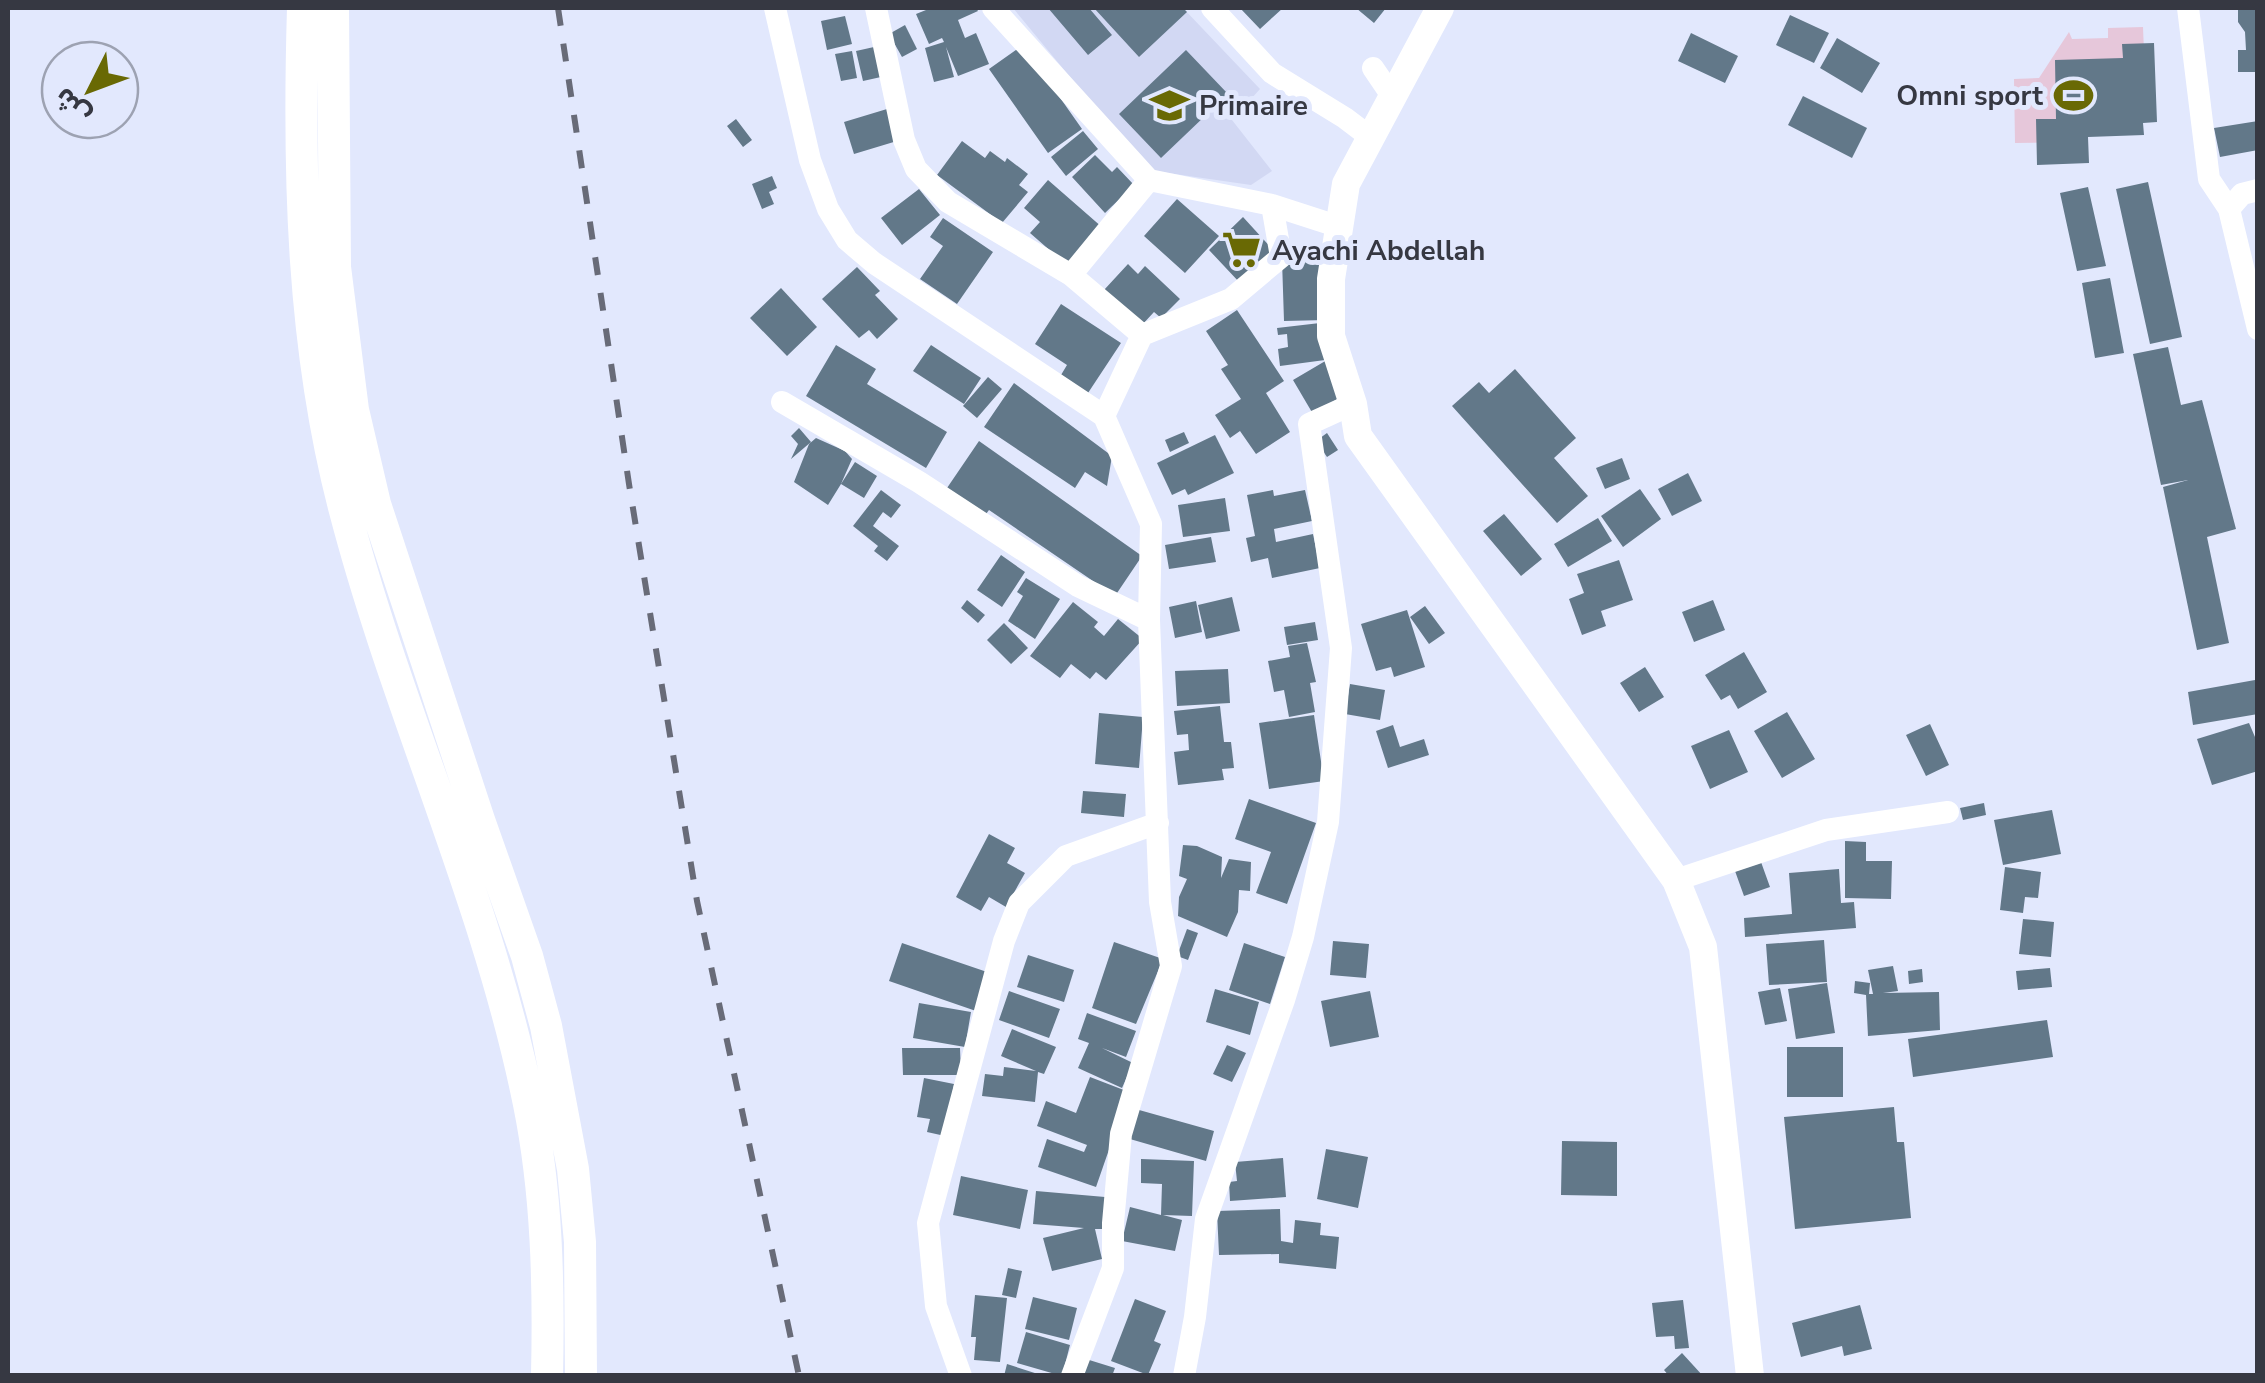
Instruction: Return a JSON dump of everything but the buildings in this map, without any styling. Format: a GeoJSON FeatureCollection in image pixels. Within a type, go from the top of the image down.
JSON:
{"type":"FeatureCollection","features":[{"type":"Feature","properties":{"kind":"highway"},"geometry":{"type":"LineString","coordinates":[[302,8],[304,221],[311,319],[325,416],[345,512],[478,914],[529,1105],[546,1248],[547,1376]]}},
{"type":"Feature","properties":{"kind":"highway"},"geometry":{"type":"LineString","coordinates":[[333,8],[336,267],[353,410],[375,504],[472,802],[522,939],[546,1026],[576,1205],[581,1376]]}},
{"type":"Feature","properties":{"kind":"main road"},"geometry":{"type":"LineString","coordinates":[[1440,8],[1346,184],[1330,279],[1331,336],[1353,404],[1358,436],[1676,880],[1703,947],[1750,1376]]}},
{"type":"Feature","properties":{"kind":"street"},"geometry":{"type":"LineString","coordinates":[[775,8],[810,160],[828,209],[847,240],[874,263],[1104,416],[1150,524],[1149,620],[1160,902],[1171,966],[1121,1134],[1113,1268],[1072,1376]]}},
{"type":"Feature","properties":{"kind":"street"},"geometry":{"type":"LineString","coordinates":[[876,8],[904,140],[916,169],[948,202],[1071,274],[1142,335]]}},
{"type":"Feature","properties":{"kind":"street"},"geometry":{"type":"LineString","coordinates":[[993,8],[1150,180],[1272,206],[1340,227]]}},
{"type":"Feature","properties":{"kind":"street"},"geometry":{"type":"LineString","coordinates":[[1212,8],[1272,73],[1346,118],[1370,138]]}},
{"type":"Feature","properties":{"kind":"street"},"geometry":{"type":"LineString","coordinates":[[2188,8],[2209,179],[2229,209],[2258,329]]}},
{"type":"Feature","properties":{"kind":"street"},"geometry":{"type":"LineString","coordinates":[[1373,68],[1392,96]]}},
{"type":"Feature","properties":{"kind":"street"},"geometry":{"type":"LineString","coordinates":[[1071,274],[1150,180]]}},
{"type":"Feature","properties":{"kind":"street"},"geometry":{"type":"LineString","coordinates":[[2229,209],[2242,194],[2258,190]]}},
{"type":"Feature","properties":{"kind":"street"},"geometry":{"type":"LineString","coordinates":[[1104,416],[1142,335],[1231,300],[1281,257],[1272,206]]}},
{"type":"Feature","properties":{"kind":"street"},"geometry":{"type":"LineString","coordinates":[[782,402],[919,482],[1078,586],[1149,620]]}},
{"type":"Feature","properties":{"kind":"street"},"geometry":{"type":"LineString","coordinates":[[1184,1376],[1206,1218],[1284,1000],[1328,822],[1341,648],[1309,424],[1353,404]]}},
{"type":"Feature","properties":{"kind":"street"},"geometry":{"type":"LineString","coordinates":[[1676,880],[1826,830],[1948,812]]}},
{"type":"Feature","properties":{"kind":"street"},"geometry":{"type":"LineString","coordinates":[[961,1376],[936,1306],[928,1223],[1004,941],[1019,903],[1066,856],[1158,823]]}},
{"type":"Feature","properties":{"kind":"shaded area","name":"Primaire"},"geometry":{"type":"Polygon","coordinates":[[[1013,8],[1183,8],[1260,89],[1232,120],[1272,171],[1251,185],[1147,170],[1013,8]]]}},
{"type":"Feature","properties":{"kind":"shaded area","name":"Omni sport"},"geometry":{"type":"Polygon","coordinates":[[[2143,27],[2145,77],[2074,142],[2015,143],[2014,79],[2039,78],[2069,32],[2072,39],[2108,38],[2108,28],[2143,27]]]}},
{"type":"Feature","properties":{"kind":"railway"},"geometry":{"type":"LineString","coordinates":[[558,8],[629,484],[697,901],[799,1376]]}},
{"type":"Feature","properties":{"kind":"place","name":"Omni sport"},"geometry":{"type":"Point","coordinates":[2073,95]}},
{"type":"Feature","properties":{"kind":"place","name":"Primaire"},"geometry":{"type":"Point","coordinates":[1169,105]}},
{"type":"Feature","properties":{"kind":"place","name":"Ayachi Abdellah"},"geometry":{"type":"Point","coordinates":[1242,250]}}]}
